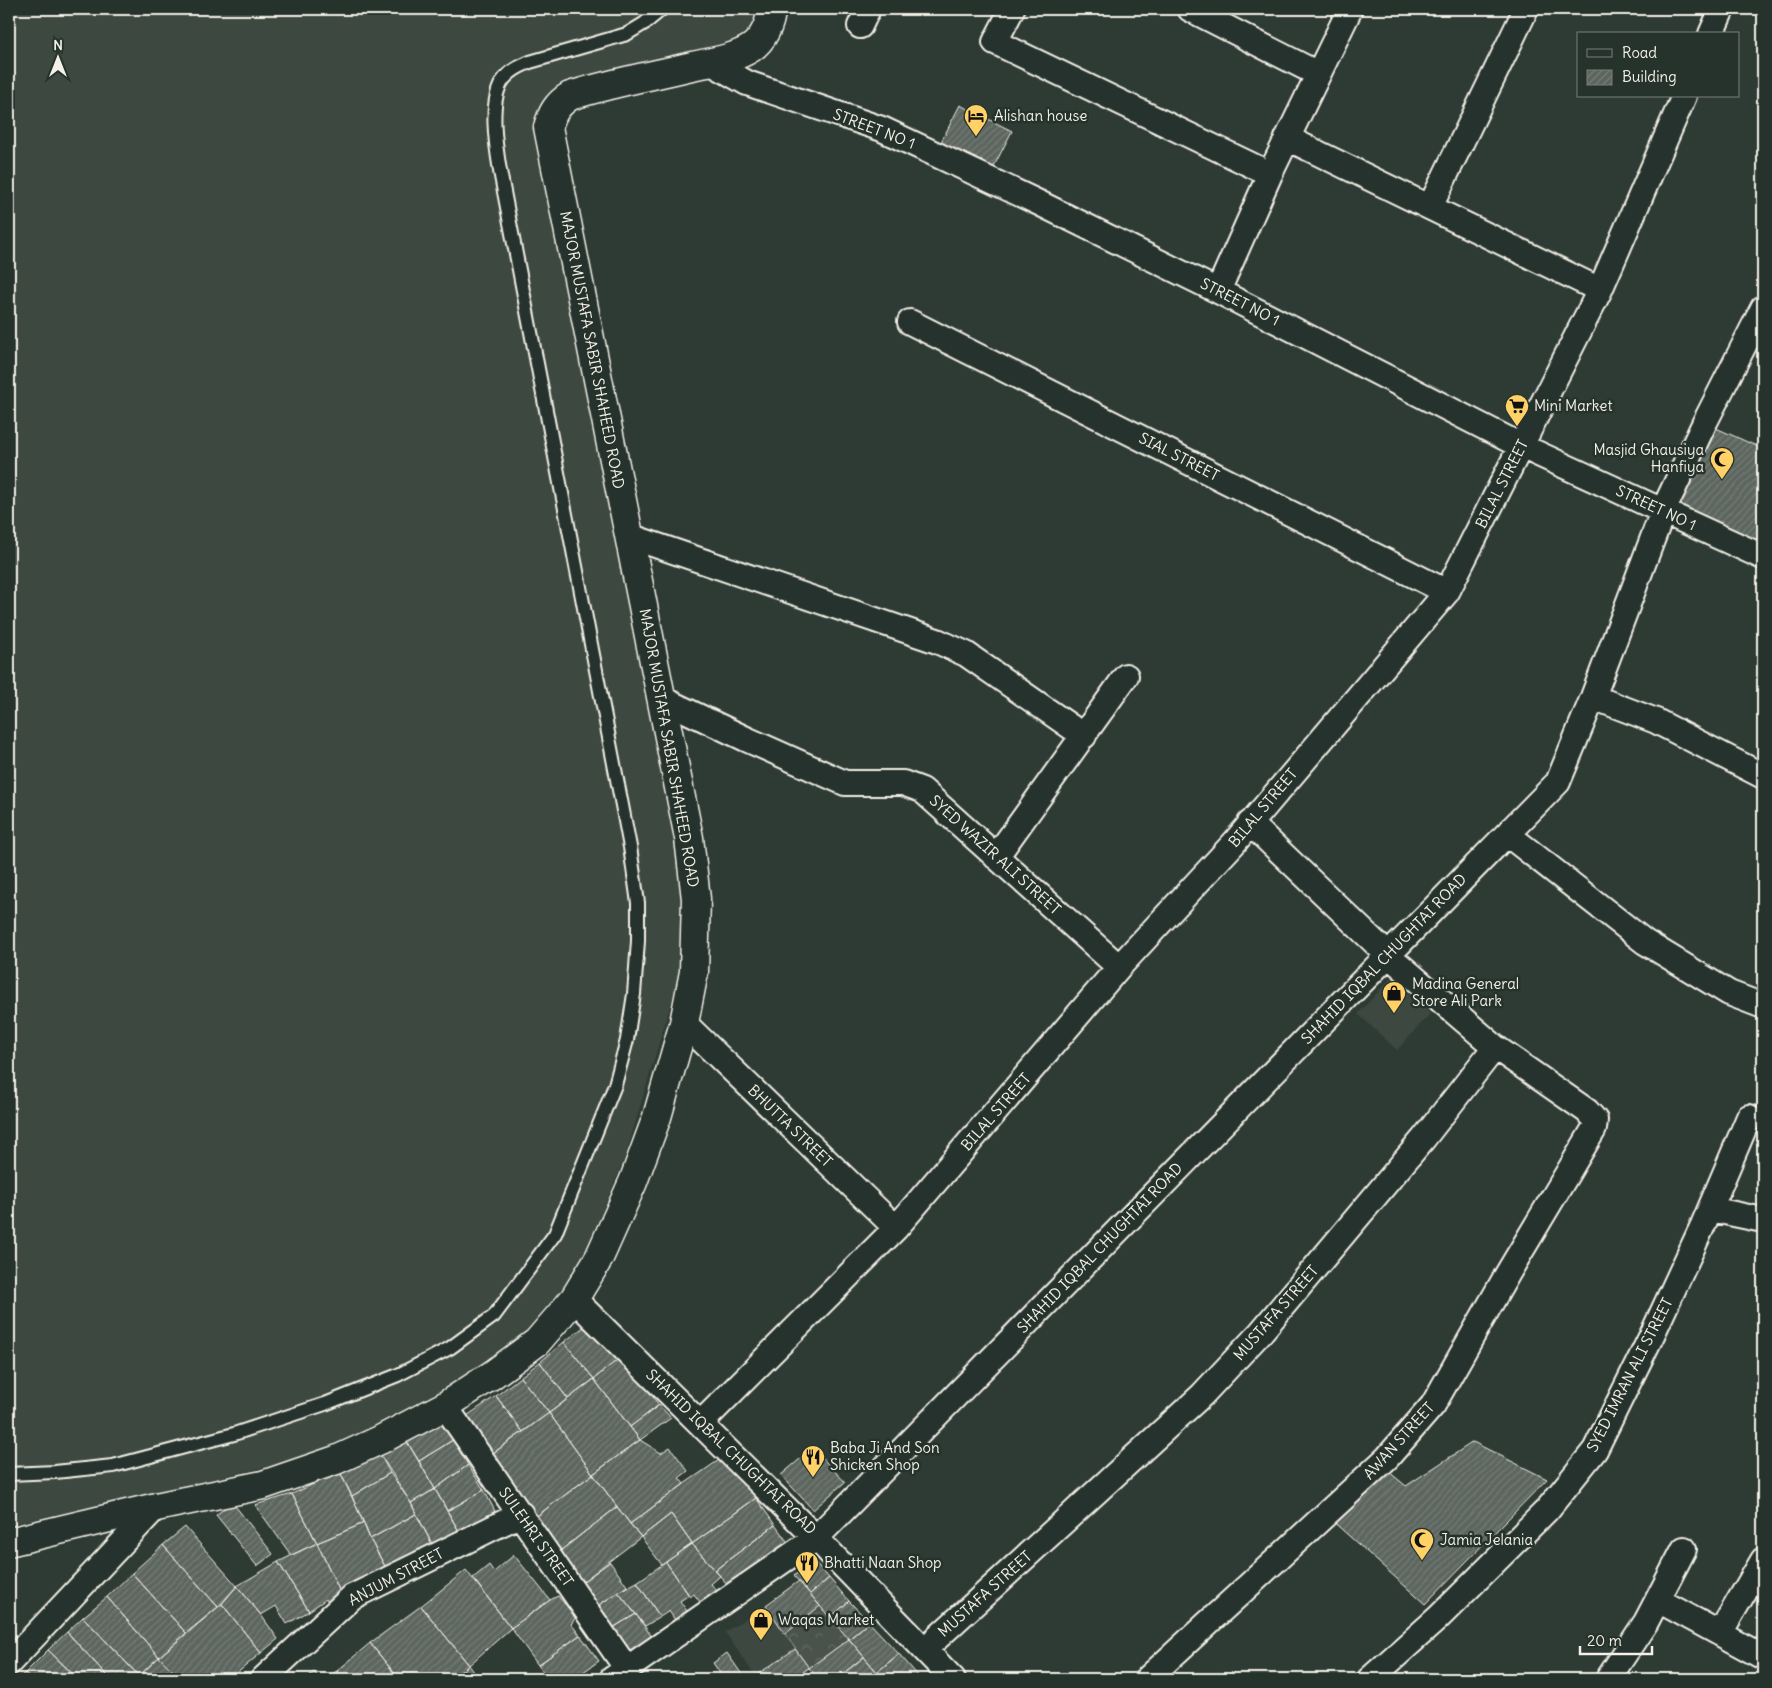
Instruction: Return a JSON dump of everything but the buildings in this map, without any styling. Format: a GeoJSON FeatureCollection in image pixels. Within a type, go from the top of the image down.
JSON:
{"type":"FeatureCollection","features":[{"type":"Feature","properties":{"kind":"street","name":"MAJOR MUSTAFA SABIR SHAHEED ROAD"},"geometry":{"type":"LineString","coordinates":[[9,1542],[156,1507],[263,1485],[326,1463],[380,1440],[444,1406],[492,1375],[537,1342],[574,1299],[599,1258],[633,1182],[657,1117],[684,1023],[694,972],[696,899],[688,838],[662,699],[548,127],[552,112],[560,102],[570,96],[710,62],[739,54],[751,48],[761,39],[768,26],[771,9]]}},
{"type":"Feature","properties":{"kind":"street"},"geometry":{"type":"LineString","coordinates":[[1012,9],[995,42],[1270,174]]}},
{"type":"Feature","properties":{"kind":"street"},"geometry":{"type":"LineString","coordinates":[[1190,9],[1318,74]]}},
{"type":"Feature","properties":{"kind":"street"},"geometry":{"type":"LineString","coordinates":[[1218,291],[1270,174],[1350,9]]}},
{"type":"Feature","properties":{"kind":"street"},"geometry":{"type":"LineString","coordinates":[[1430,207],[1526,9]]}},
{"type":"Feature","properties":{"kind":"street"},"geometry":{"type":"LineString","coordinates":[[1712,32],[1722,9]]}},
{"type":"Feature","properties":{"kind":"street","name":"STREET NO 1"},"geometry":{"type":"LineString","coordinates":[[710,62],[747,83],[882,129],[1037,202],[1218,291],[1521,446],[1763,557]]}},
{"type":"Feature","properties":{"kind":"street","name":"BILAL STREET"},"geometry":{"type":"LineString","coordinates":[[701,1423],[896,1228],[1120,967],[1250,824],[1448,592],[1600,290],[1683,98]]}},
{"type":"Feature","properties":{"kind":"street"},"geometry":{"type":"LineString","coordinates":[[1287,138],[1600,290]]}},
{"type":"Feature","properties":{"kind":"street","name":"SHAHID IQBAL CHUGHTAI ROAD"},"geometry":{"type":"LineString","coordinates":[[574,1299],[816,1538],[1558,782],[1593,697],[1663,511],[1704,424],[1763,308]]}},
{"type":"Feature","properties":{"kind":"street","name":"SIAL STREET"},"geometry":{"type":"LineString","coordinates":[[910,322],[1448,592]]}},
{"type":"Feature","properties":{"kind":"street"},"geometry":{"type":"LineString","coordinates":[[629,536],[937,641],[966,654],[1084,736]]}},
{"type":"Feature","properties":{"kind":"street"},"geometry":{"type":"LineString","coordinates":[[996,857],[1126,676]]}},
{"type":"Feature","properties":{"kind":"street"},"geometry":{"type":"LineString","coordinates":[[1593,697],[1656,721],[1763,776]]}},
{"type":"Feature","properties":{"kind":"street","name":"SYED WAZIR ALI STREET"},"geometry":{"type":"LineString","coordinates":[[662,699],[754,743],[845,783],[903,783],[922,790],[1120,967]]}},
{"type":"Feature","properties":{"kind":"street"},"geometry":{"type":"LineString","coordinates":[[1250,824],[1388,955],[1495,1047]]}},
{"type":"Feature","properties":{"kind":"street"},"geometry":{"type":"LineString","coordinates":[[1507,834],[1645,942],[1729,993],[1763,1006]]}},
{"type":"Feature","properties":{"kind":"street","name":"BHUTTA STREET"},"geometry":{"type":"LineString","coordinates":[[684,1023],[896,1228]]}},
{"type":"Feature","properties":{"kind":"street","name":"AWAN STREET"},"geometry":{"type":"LineString","coordinates":[[1147,1679],[1387,1458],[1434,1404],[1508,1272],[1594,1128],[1596,1120],[1587,1111],[1495,1047]]}},
{"type":"Feature","properties":{"kind":"street","name":"MUSTAFA STREET"},"geometry":{"type":"LineString","coordinates":[[925,1649],[1202,1395],[1267,1324],[1424,1138],[1495,1047]]}},
{"type":"Feature","properties":{"kind":"street","name":"SYED IMRAN ALI STREET"},"geometry":{"type":"LineString","coordinates":[[1370,1679],[1438,1618],[1547,1510],[1595,1450],[1652,1335],[1710,1209],[1749,1117]]}},
{"type":"Feature","properties":{"kind":"street"},"geometry":{"type":"LineString","coordinates":[[1710,1209],[1763,1220]]}},
{"type":"Feature","properties":{"kind":"street","name":"SULEHRI STREET"},"geometry":{"type":"LineString","coordinates":[[444,1406],[521,1514],[620,1674]]}},
{"type":"Feature","properties":{"kind":"street"},"geometry":{"type":"LineString","coordinates":[[9,1663],[156,1507]]}},
{"type":"Feature","properties":{"kind":"street","name":"ANJUM STREET"},"geometry":{"type":"LineString","coordinates":[[263,1679],[352,1597],[521,1514]]}},
{"type":"Feature","properties":{"kind":"street"},"geometry":{"type":"LineString","coordinates":[[620,1674],[816,1538],[952,1679]]}},
{"type":"Feature","properties":{"kind":"street"},"geometry":{"type":"LineString","coordinates":[[1608,1679],[1646,1622],[1684,1549]]}},
{"type":"Feature","properties":{"kind":"street"},"geometry":{"type":"LineString","coordinates":[[1720,1633],[1763,1560]]}},
{"type":"Feature","properties":{"kind":"street"},"geometry":{"type":"LineString","coordinates":[[1658,1600],[1763,1657]]}},
{"type":"Feature","properties":{"kind":"lane"},"geometry":{"type":"LineString","coordinates":[[9,1474],[55,1472],[113,1466],[234,1434],[325,1404],[398,1375],[450,1348],[494,1316],[555,1234],[615,1086],[627,1040],[634,994],[638,941],[638,903],[630,847],[500,171],[494,136],[495,113],[497,95],[503,79],[517,68],[530,62],[627,34],[645,23],[662,9]]}},
{"type":"Feature","properties":{"kind":"shaded area"},"geometry":{"type":"Polygon","coordinates":[[[9,9],[755,9],[756,13],[742,47],[550,98],[681,874],[681,969],[625,1157],[568,1293],[532,1334],[468,1379],[318,1455],[9,1525],[9,9]]]}},
{"type":"Feature","properties":{"kind":"shaded area","name":"Madina General Store Ali Park"},"geometry":{"type":"Polygon","coordinates":[[[1391,978],[1430,1014],[1397,1050],[1358,1014],[1391,978]]]}},
{"type":"Feature","properties":{"kind":"shaded area","name":"Waqas Market"},"geometry":{"type":"Polygon","coordinates":[[[766,1605],[795,1649],[755,1676],[725,1632],[766,1605]]]}},
{"type":"Feature","properties":{"kind":"green space"},"geometry":{"type":"Polygon","coordinates":[[[820,1606],[849,1639],[809,1668],[785,1634],[820,1606]]]}},
{"type":"Feature","properties":{"kind":"place","name":"Alishan house"},"geometry":{"type":"Point","coordinates":[976,137]}},
{"type":"Feature","properties":{"kind":"place","name":"Mini Market"},"geometry":{"type":"Point","coordinates":[1517,427]}},
{"type":"Feature","properties":{"kind":"place","name":"Masjid Ghausiya Hanfiya"},"geometry":{"type":"Point","coordinates":[1722,480]}},
{"type":"Feature","properties":{"kind":"place","name":"Madina General Store Ali Park"},"geometry":{"type":"Point","coordinates":[1394,1014]}},
{"type":"Feature","properties":{"kind":"place","name":"Baba Ji And Son Shicken Shop"},"geometry":{"type":"Point","coordinates":[813,1478]}},
{"type":"Feature","properties":{"kind":"place","name":"Jamia Jelania"},"geometry":{"type":"Point","coordinates":[1422,1561]}},
{"type":"Feature","properties":{"kind":"place","name":"Bhatti Naan Shop"},"geometry":{"type":"Point","coordinates":[807,1584]}},
{"type":"Feature","properties":{"kind":"place","name":"Waqas Market"},"geometry":{"type":"Point","coordinates":[761,1641]}}]}
